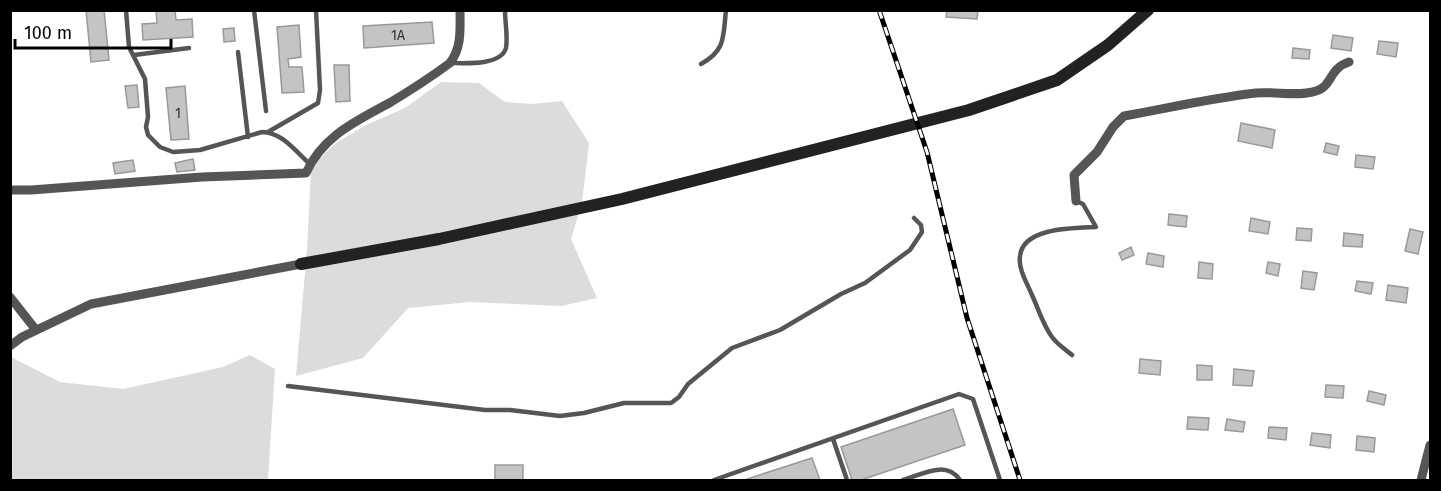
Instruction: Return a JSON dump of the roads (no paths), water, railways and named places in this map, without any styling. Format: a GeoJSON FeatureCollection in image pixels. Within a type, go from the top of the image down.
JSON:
{"type":"FeatureCollection","features":[{"type":"Feature","properties":{"kind":"street"},"geometry":{"type":"LineString","coordinates":[[10,190],[308,169],[342,129],[391,102],[450,63],[459,46],[460,10]]}},
{"type":"Feature","properties":{"kind":"street"},"geometry":{"type":"LineString","coordinates":[[10,346],[36,330],[90,304],[439,239],[622,199],[969,110],[1057,80],[1099,51],[1148,10]]}},
{"type":"Feature","properties":{"kind":"street"},"geometry":{"type":"LineString","coordinates":[[1076,201],[1074,175],[1097,152],[1113,127],[1124,116],[1258,92],[1314,92],[1323,89],[1333,72],[1341,64],[1349,62]]}},
{"type":"Feature","properties":{"kind":"street"},"geometry":{"type":"LineString","coordinates":[[10,297],[36,330]]}},
{"type":"Feature","properties":{"kind":"street"},"geometry":{"type":"LineString","coordinates":[[1421,480],[1431,445]]}},
{"type":"Feature","properties":{"kind":"lane"},"geometry":{"type":"LineString","coordinates":[[126,10],[129,47],[145,80],[148,135],[160,147],[173,152],[200,150],[268,132],[318,104],[320,90],[316,10]]}},
{"type":"Feature","properties":{"kind":"lane"},"geometry":{"type":"LineString","coordinates":[[255,10],[266,111]]}},
{"type":"Feature","properties":{"kind":"lane"},"geometry":{"type":"LineString","coordinates":[[450,63],[492,61],[503,54],[506,46],[505,10]]}},
{"type":"Feature","properties":{"kind":"lane"},"geometry":{"type":"LineString","coordinates":[[701,64],[715,56],[723,38],[726,10]]}},
{"type":"Feature","properties":{"kind":"lane"},"geometry":{"type":"LineString","coordinates":[[134,55],[189,48]]}},
{"type":"Feature","properties":{"kind":"lane"},"geometry":{"type":"LineString","coordinates":[[238,52],[248,137]]}},
{"type":"Feature","properties":{"kind":"lane"},"geometry":{"type":"LineString","coordinates":[[268,132],[280,137],[308,169]]}},
{"type":"Feature","properties":{"kind":"lane"},"geometry":{"type":"LineString","coordinates":[[1072,355],[1052,337],[1045,325],[1020,268],[1019,254],[1034,236],[1060,230],[1096,227],[1083,204],[1076,201]]}},
{"type":"Feature","properties":{"kind":"lane"},"geometry":{"type":"LineString","coordinates":[[288,386],[484,410],[510,410],[560,416],[584,413],[624,403],[670,403],[679,397],[688,384],[732,348],[780,330],[841,294],[865,283],[910,250],[922,231],[921,225],[914,218]]}},
{"type":"Feature","properties":{"kind":"lane"},"geometry":{"type":"LineString","coordinates":[[714,480],[959,394],[973,399],[1000,480]]}},
{"type":"Feature","properties":{"kind":"lane"},"geometry":{"type":"LineString","coordinates":[[833,439],[848,480]]}},
{"type":"Feature","properties":{"kind":"lane"},"geometry":{"type":"LineString","coordinates":[[903,480],[944,469],[955,473],[960,480]]}},
{"type":"Feature","properties":{"kind":"railway"},"geometry":{"type":"LineString","coordinates":[[879,10],[927,152],[967,318],[1020,480]]}}]}
